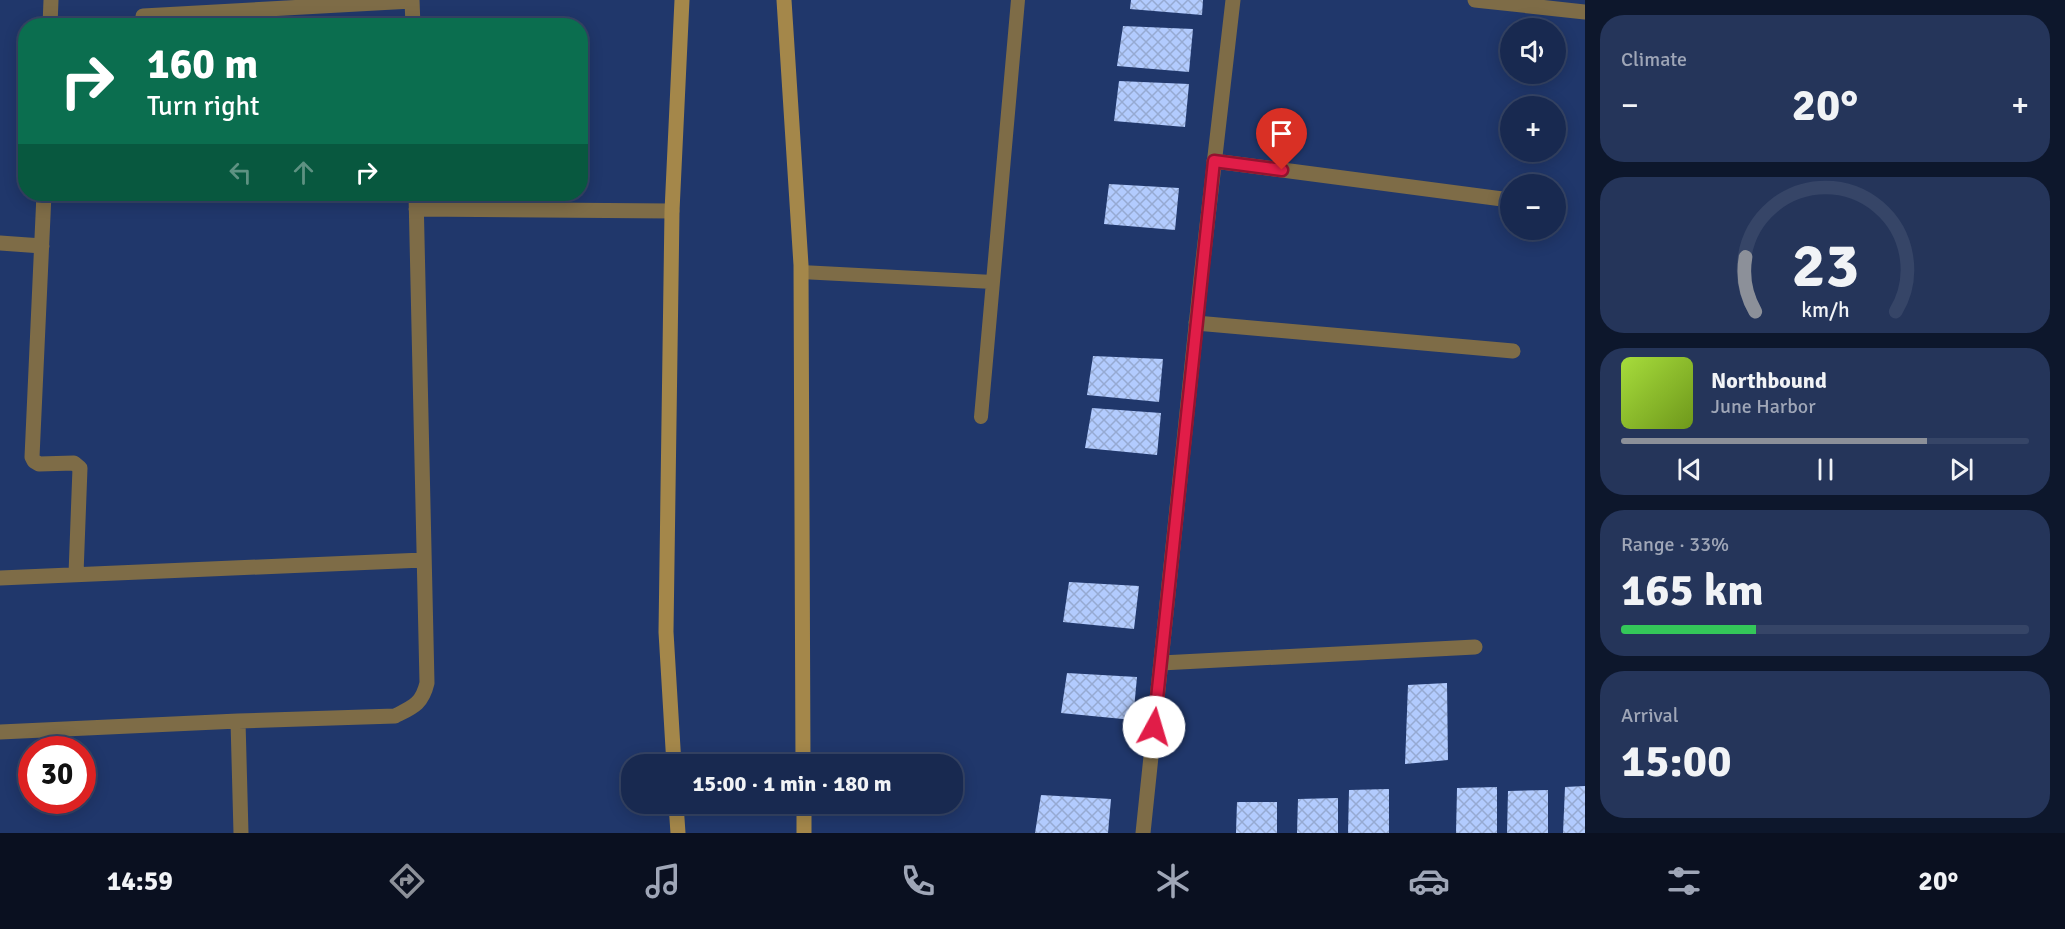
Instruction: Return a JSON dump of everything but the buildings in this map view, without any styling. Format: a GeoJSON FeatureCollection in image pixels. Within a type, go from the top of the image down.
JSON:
{"type":"FeatureCollection","features":[{"type":"Feature","properties":{"kind":"main road"},"geometry":{"type":"LineString","coordinates":[[673,754],[666,632],[672,211],[682,0]]}},
{"type":"Feature","properties":{"kind":"main road"},"geometry":{"type":"LineString","coordinates":[[784,0],[801,272],[803,754]]}},
{"type":"Feature","properties":{"kind":"main road"},"geometry":{"type":"LineString","coordinates":[[677,814],[678,833]]}},
{"type":"Feature","properties":{"kind":"main road"},"geometry":{"type":"LineString","coordinates":[[804,814],[804,833]]}},
{"type":"Feature","properties":{"kind":"street"},"geometry":{"type":"LineString","coordinates":[[50,18],[51,0]]}},
{"type":"Feature","properties":{"kind":"street"},"geometry":{"type":"LineString","coordinates":[[143,16],[412,0],[413,18]]}},
{"type":"Feature","properties":{"kind":"street"},"geometry":{"type":"LineString","coordinates":[[1143,833],[1196,323],[1233,0]]}},
{"type":"Feature","properties":{"kind":"street"},"geometry":{"type":"LineString","coordinates":[[1475,0],[1585,12]]}},
{"type":"Feature","properties":{"kind":"street"},"geometry":{"type":"LineString","coordinates":[[1214,161],[1500,199]]}},
{"type":"Feature","properties":{"kind":"street"},"geometry":{"type":"LineString","coordinates":[[44,201],[32,457],[39,464],[74,463],[80,468],[76,574]]}},
{"type":"Feature","properties":{"kind":"street"},"geometry":{"type":"LineString","coordinates":[[0,732],[395,716],[416,705],[424,695],[427,683],[416,201]]}},
{"type":"Feature","properties":{"kind":"street"},"geometry":{"type":"LineString","coordinates":[[416,209],[672,211]]}},
{"type":"Feature","properties":{"kind":"street"},"geometry":{"type":"LineString","coordinates":[[0,243],[42,246]]}},
{"type":"Feature","properties":{"kind":"street"},"geometry":{"type":"LineString","coordinates":[[1196,323],[1513,351]]}},
{"type":"Feature","properties":{"kind":"street"},"geometry":{"type":"LineString","coordinates":[[0,578],[423,560]]}},
{"type":"Feature","properties":{"kind":"street"},"geometry":{"type":"LineString","coordinates":[[1161,663],[1475,646]]}},
{"type":"Feature","properties":{"kind":"street"},"geometry":{"type":"LineString","coordinates":[[238,721],[241,833]]}},
{"type":"Feature","properties":{"kind":"lane"},"geometry":{"type":"LineString","coordinates":[[981,417],[1018,0]]}},
{"type":"Feature","properties":{"kind":"lane"},"geometry":{"type":"LineString","coordinates":[[801,272],[993,282]]}},
{"type":"Feature","properties":{"kind":"route"},"geometry":{"type":"LineString","coordinates":[[1154,727],[1214,161],[1282,170]]}}]}
